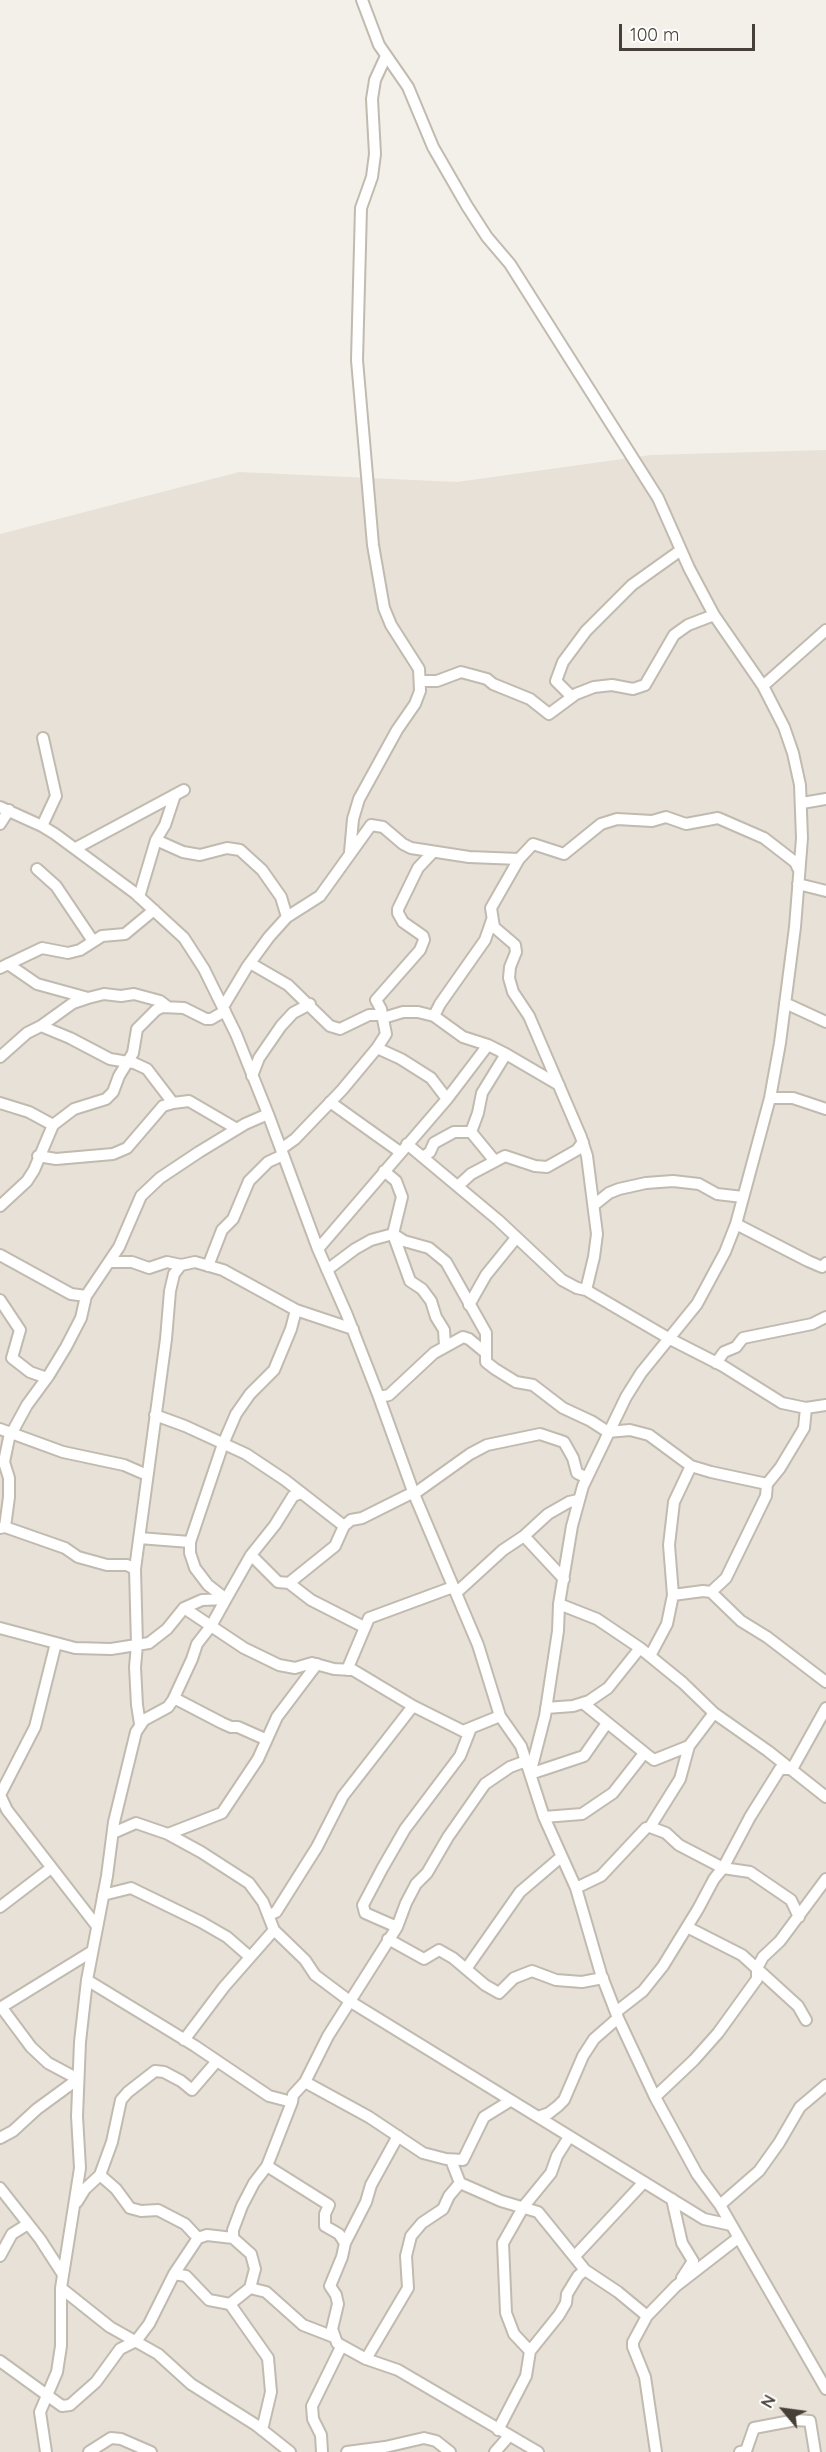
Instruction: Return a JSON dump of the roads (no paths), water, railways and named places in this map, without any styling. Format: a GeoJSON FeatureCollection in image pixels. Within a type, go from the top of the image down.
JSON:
{"type":"FeatureCollection","features":[{"type":"Feature","properties":{"kind":"street"},"geometry":{"type":"LineString","coordinates":[[362,0],[373,32],[386,56],[408,87],[433,147],[487,237],[510,264],[616,429],[658,498],[714,615],[763,686],[788,737],[802,803],[800,870],[785,1003],[770,1098],[736,1224],[725,1252],[705,1290],[641,1373],[608,1432],[586,1478],[578,1500],[559,1604],[558,1631],[546,1708],[531,1774]]}},
{"type":"Feature","properties":{"kind":"street"},"geometry":{"type":"LineString","coordinates":[[350,852],[356,809],[381,758],[415,704],[420,691],[419,669],[391,625],[384,608],[373,545],[357,360],[361,208],[372,177],[375,154],[372,99],[375,80],[386,56]]}},
{"type":"Feature","properties":{"kind":"street"},"geometry":{"type":"LineString","coordinates":[[572,697],[555,681],[563,662],[586,631],[632,585],[681,550]]}},
{"type":"Feature","properties":{"kind":"street"},"geometry":{"type":"LineString","coordinates":[[420,681],[437,681],[461,672],[487,679],[493,684],[530,699],[549,714],[572,697],[594,687],[612,685],[638,688],[649,679],[655,663],[674,635],[687,625],[714,615]]}},
{"type":"Feature","properties":{"kind":"street"},"geometry":{"type":"LineString","coordinates":[[763,686],[826,630]]}},
{"type":"Feature","properties":{"kind":"street"},"geometry":{"type":"LineString","coordinates":[[42,825],[56,796],[49,775],[43,738]]}},
{"type":"Feature","properties":{"kind":"street"},"geometry":{"type":"LineString","coordinates":[[76,848],[180,793],[156,840],[139,897]]}},
{"type":"Feature","properties":{"kind":"street"},"geometry":{"type":"LineString","coordinates":[[802,803],[826,800]]}},
{"type":"Feature","properties":{"kind":"street"},"geometry":{"type":"LineString","coordinates":[[0,824],[5,808],[42,825],[76,848],[139,897],[184,938],[204,969],[224,1009],[268,1114],[318,1249],[379,1397],[414,1493],[478,1645],[500,1716],[521,1746],[544,1818],[576,1888],[603,1978],[617,2015],[655,2097],[697,2174],[720,2205],[824,2382]]}},
{"type":"Feature","properties":{"kind":"street"},"geometry":{"type":"LineString","coordinates":[[356,809],[371,825],[383,827],[403,844],[433,852],[469,857],[519,859]]}},
{"type":"Feature","properties":{"kind":"street"},"geometry":{"type":"LineString","coordinates":[[586,1290],[597,1234],[590,1172],[583,1142],[560,1086],[529,1016],[513,992],[509,978],[510,967],[516,952],[515,945],[494,927],[491,908],[495,897],[519,859],[533,844],[564,854],[601,824],[617,819],[652,821],[666,816],[686,824],[718,818],[764,838],[795,862],[800,870]]}},
{"type":"Feature","properties":{"kind":"street"},"geometry":{"type":"LineString","coordinates":[[0,1206],[27,1181],[53,1125],[74,1109],[106,1099],[113,1092],[116,1082],[133,1053],[137,1029],[150,1013],[162,1007],[184,1008],[206,1020],[224,1009],[250,963],[287,917],[321,897],[350,852],[371,825]]}},
{"type":"Feature","properties":{"kind":"street"},"geometry":{"type":"LineString","coordinates":[[156,840],[183,852],[200,855],[227,848],[240,850],[262,870],[281,897],[287,917]]}},
{"type":"Feature","properties":{"kind":"street"},"geometry":{"type":"LineString","coordinates":[[208,1266],[222,1230],[233,1219],[249,1181],[282,1152],[330,1102],[377,1048],[386,1034],[383,1017],[376,1000],[423,945],[423,936],[403,922],[398,913],[418,868],[433,852]]}},
{"type":"Feature","properties":{"kind":"street"},"geometry":{"type":"LineString","coordinates":[[37,868],[56,886],[93,941]]}},
{"type":"Feature","properties":{"kind":"street"},"geometry":{"type":"LineString","coordinates":[[798,884],[826,891]]}},
{"type":"Feature","properties":{"kind":"street"},"geometry":{"type":"LineString","coordinates":[[4,966],[42,948],[68,953],[81,950],[102,936],[125,934],[154,910]]}},
{"type":"Feature","properties":{"kind":"street"},"geometry":{"type":"LineString","coordinates":[[434,1016],[485,939],[493,914]]}},
{"type":"Feature","properties":{"kind":"street"},"geometry":{"type":"LineString","coordinates":[[250,963],[288,985],[330,1026],[340,1029],[369,1015],[383,1017],[403,1012],[418,1012],[434,1016],[463,1037],[488,1044],[506,1053],[560,1086]]}},
{"type":"Feature","properties":{"kind":"street"},"geometry":{"type":"LineString","coordinates":[[4,966],[37,984],[88,998]]}},
{"type":"Feature","properties":{"kind":"street"},"geometry":{"type":"LineString","coordinates":[[0,1057],[27,1033],[73,1003],[88,998],[104,994],[134,994],[160,1001],[168,1007]]}},
{"type":"Feature","properties":{"kind":"street"},"geometry":{"type":"LineString","coordinates":[[785,1003],[826,1022]]}},
{"type":"Feature","properties":{"kind":"street"},"geometry":{"type":"LineString","coordinates":[[252,1076],[259,1058],[281,1026],[293,1013],[310,1004]]}},
{"type":"Feature","properties":{"kind":"street"},"geometry":{"type":"LineString","coordinates":[[41,1026],[110,1059],[128,1062],[147,1069],[173,1103]]}},
{"type":"Feature","properties":{"kind":"street"},"geometry":{"type":"LineString","coordinates":[[318,1249],[447,1099],[488,1044]]}},
{"type":"Feature","properties":{"kind":"street"},"geometry":{"type":"LineString","coordinates":[[377,1048],[401,1059],[431,1078],[447,1099]]}},
{"type":"Feature","properties":{"kind":"street"},"geometry":{"type":"LineString","coordinates":[[471,1132],[482,1094],[506,1053]]}},
{"type":"Feature","properties":{"kind":"street"},"geometry":{"type":"LineString","coordinates":[[770,1098],[794,1098],[824,1111]]}},
{"type":"Feature","properties":{"kind":"street"},"geometry":{"type":"LineString","coordinates":[[38,1156],[56,1159],[113,1154],[127,1148],[163,1106],[173,1103],[189,1101],[237,1129]]}},
{"type":"Feature","properties":{"kind":"street"},"geometry":{"type":"LineString","coordinates":[[330,1102],[404,1148],[423,1157],[562,1280],[576,1288],[586,1290],[782,1403],[806,1408],[825,1406]]}},
{"type":"Feature","properties":{"kind":"street"},"geometry":{"type":"LineString","coordinates":[[0,1103],[29,1112],[53,1125]]}},
{"type":"Feature","properties":{"kind":"street"},"geometry":{"type":"LineString","coordinates":[[135,1569],[127,1565],[107,1565],[78,1557],[64,1548],[3,1527],[9,1497],[9,1478],[4,1462],[5,1448],[27,1405],[47,1378],[81,1318],[86,1296],[119,1247],[141,1196],[160,1178],[237,1129],[268,1114]]}},
{"type":"Feature","properties":{"kind":"street"},"geometry":{"type":"LineString","coordinates":[[423,1157],[430,1152],[434,1143],[454,1132],[471,1132]]}},
{"type":"Feature","properties":{"kind":"street"},"geometry":{"type":"LineString","coordinates":[[471,1132],[494,1160]]}},
{"type":"Feature","properties":{"kind":"street"},"geometry":{"type":"LineString","coordinates":[[458,1186],[471,1174],[504,1156],[535,1166],[547,1167],[577,1150],[583,1142]]}},
{"type":"Feature","properties":{"kind":"street"},"geometry":{"type":"LineString","coordinates":[[384,1171],[396,1181],[402,1197],[393,1234],[410,1281],[422,1289],[431,1301],[436,1317],[444,1330],[445,1346]]}},
{"type":"Feature","properties":{"kind":"street"},"geometry":{"type":"LineString","coordinates":[[594,1205],[609,1193],[619,1189],[646,1183],[673,1181],[699,1184],[717,1194],[743,1197]]}},
{"type":"Feature","properties":{"kind":"street"},"geometry":{"type":"LineString","coordinates":[[736,1224],[808,1262],[822,1267],[826,1263]]}},
{"type":"Feature","properties":{"kind":"street"},"geometry":{"type":"LineString","coordinates":[[327,1270],[363,1245],[393,1234]]}},
{"type":"Feature","properties":{"kind":"street"},"geometry":{"type":"LineString","coordinates":[[393,1234],[404,1241],[429,1248],[446,1262],[486,1333],[486,1362],[495,1370],[516,1382],[533,1385],[563,1408],[608,1432],[630,1430],[649,1435],[691,1466],[767,1484]]}},
{"type":"Feature","properties":{"kind":"street"},"geometry":{"type":"LineString","coordinates":[[469,1305],[486,1275],[516,1238]]}},
{"type":"Feature","properties":{"kind":"street"},"geometry":{"type":"LineString","coordinates":[[0,1255],[71,1294],[86,1296]]}},
{"type":"Feature","properties":{"kind":"street"},"geometry":{"type":"LineString","coordinates":[[109,1262],[132,1262],[149,1268],[167,1262],[181,1265],[195,1262],[223,1270],[296,1310],[352,1329]]}},
{"type":"Feature","properties":{"kind":"street"},"geometry":{"type":"LineString","coordinates":[[46,2452],[40,2412],[57,2372],[61,2346],[62,2273],[80,2168],[76,2116],[87,1980],[118,1804],[140,1724],[135,1667],[137,1645],[135,1569],[166,1339],[170,1292],[174,1274],[181,1265]]}},
{"type":"Feature","properties":{"kind":"street"},"geometry":{"type":"LineString","coordinates":[[0,1300],[20,1330],[12,1358],[30,1372],[47,1378]]}},
{"type":"Feature","properties":{"kind":"street"},"geometry":{"type":"LineString","coordinates":[[226,1599],[208,1585],[195,1568],[190,1553],[190,1542],[223,1444],[236,1414],[250,1394],[274,1370],[291,1329],[296,1310]]}},
{"type":"Feature","properties":{"kind":"street"},"geometry":{"type":"LineString","coordinates":[[716,1363],[724,1352],[736,1347],[744,1338],[812,1324],[826,1317]]}},
{"type":"Feature","properties":{"kind":"street"},"geometry":{"type":"LineString","coordinates":[[379,1397],[389,1395],[404,1379],[445,1346],[463,1336],[486,1353]]}},
{"type":"Feature","properties":{"kind":"street"},"geometry":{"type":"LineString","coordinates":[[711,1592],[726,1578],[766,1496],[767,1484],[780,1468],[804,1428],[806,1408]]}},
{"type":"Feature","properties":{"kind":"street"},"geometry":{"type":"LineString","coordinates":[[154,1415],[185,1426],[246,1454],[285,1480],[344,1526]]}},
{"type":"Feature","properties":{"kind":"street"},"geometry":{"type":"LineString","coordinates":[[0,1429],[63,1452],[124,1465],[147,1475]]}},
{"type":"Feature","properties":{"kind":"street"},"geometry":{"type":"LineString","coordinates":[[289,1583],[335,1546],[344,1526],[351,1520],[362,1518],[414,1493],[470,1454],[487,1445],[540,1434],[564,1442],[573,1458],[577,1473],[586,1478]]}},
{"type":"Feature","properties":{"kind":"street"},"geometry":{"type":"LineString","coordinates":[[650,1656],[667,1624],[673,1595],[670,1528],[674,1502],[691,1466]]}},
{"type":"Feature","properties":{"kind":"street"},"geometry":{"type":"LineString","coordinates":[[140,1724],[148,1716],[168,1707],[197,1644],[211,1626],[251,1555],[275,1525],[293,1496],[301,1493]]}},
{"type":"Feature","properties":{"kind":"street"},"geometry":{"type":"LineString","coordinates":[[346,1670],[369,1618],[455,1590],[557,1508],[578,1500]]}},
{"type":"Feature","properties":{"kind":"street"},"geometry":{"type":"LineString","coordinates":[[524,1536],[564,1579]]}},
{"type":"Feature","properties":{"kind":"street"},"geometry":{"type":"LineString","coordinates":[[139,1538],[190,1542]]}},
{"type":"Feature","properties":{"kind":"street"},"geometry":{"type":"LineString","coordinates":[[251,1555],[278,1582],[289,1583],[311,1600],[364,1627]]}},
{"type":"Feature","properties":{"kind":"street"},"geometry":{"type":"LineString","coordinates":[[673,1595],[711,1592],[741,1621],[826,1682]]}},
{"type":"Feature","properties":{"kind":"street"},"geometry":{"type":"LineString","coordinates":[[0,1628],[75,1648],[111,1649],[137,1645],[158,1638],[184,1608],[202,1600],[226,1599]]}},
{"type":"Feature","properties":{"kind":"street"},"geometry":{"type":"LineString","coordinates":[[559,1604],[597,1619],[640,1648],[683,1683],[714,1713],[792,1769],[826,1797]]}},
{"type":"Feature","properties":{"kind":"street"},"geometry":{"type":"LineString","coordinates":[[184,1608],[244,1648],[279,1665],[295,1668],[312,1663],[353,1670],[413,1706],[463,1731],[500,1716]]}},
{"type":"Feature","properties":{"kind":"street"},"geometry":{"type":"LineString","coordinates":[[56,1643],[35,1727],[0,1795],[2,1803],[96,1925]]}},
{"type":"Feature","properties":{"kind":"street"},"geometry":{"type":"LineString","coordinates":[[546,1708],[583,1703],[608,1688],[640,1648]]}},
{"type":"Feature","properties":{"kind":"street"},"geometry":{"type":"LineString","coordinates":[[168,1834],[222,1813],[258,1759],[277,1717],[317,1664]]}},
{"type":"Feature","properties":{"kind":"street"},"geometry":{"type":"LineString","coordinates":[[174,1698],[222,1723],[238,1727],[265,1740]]}},
{"type":"Feature","properties":{"kind":"street"},"geometry":{"type":"LineString","coordinates":[[583,1703],[654,1760],[689,1746]]}},
{"type":"Feature","properties":{"kind":"street"},"geometry":{"type":"LineString","coordinates":[[270,1915],[276,1912],[317,1847],[343,1796],[413,1706]]}},
{"type":"Feature","properties":{"kind":"street"},"geometry":{"type":"LineString","coordinates":[[792,1769],[826,1708]]}},
{"type":"Feature","properties":{"kind":"street"},"geometry":{"type":"LineString","coordinates":[[576,1888],[601,1876],[646,1828],[650,1827],[680,1779],[689,1746],[714,1713]]}},
{"type":"Feature","properties":{"kind":"street"},"geometry":{"type":"LineString","coordinates":[[531,1774],[584,1756],[607,1723]]}},
{"type":"Feature","properties":{"kind":"street"},"geometry":{"type":"LineString","coordinates":[[397,1927],[366,1913],[363,1905],[405,1829],[460,1756],[471,1728]]}},
{"type":"Feature","properties":{"kind":"street"},"geometry":{"type":"LineString","coordinates":[[544,1818],[582,1814],[613,1793],[646,1755]]}},
{"type":"Feature","properties":{"kind":"street"},"geometry":{"type":"LineString","coordinates":[[233,2238],[233,2230],[242,2206],[254,2183],[267,2166],[293,2095],[305,2082],[328,2036],[397,1927],[416,1884],[428,1873],[448,1837],[468,1812],[485,1784],[510,1767],[526,1761]]}},
{"type":"Feature","properties":{"kind":"street"},"geometry":{"type":"LineString","coordinates":[[538,2117],[549,2113],[564,2100],[577,2066],[594,2039],[643,1991],[663,1966],[780,1769],[792,1769]]}},
{"type":"Feature","properties":{"kind":"street"},"geometry":{"type":"LineString","coordinates":[[113,1833],[136,1823],[168,1834],[249,1883],[270,1915],[274,1930],[305,1960],[315,1975],[351,2002],[704,2219],[730,2224]]}},
{"type":"Feature","properties":{"kind":"street"},"geometry":{"type":"LineString","coordinates":[[650,1827],[666,1833],[679,1845],[723,1868],[750,1872],[791,1900],[799,1917]]}},
{"type":"Feature","properties":{"kind":"street"},"geometry":{"type":"LineString","coordinates":[[466,1969],[520,1892],[561,1857]]}},
{"type":"Feature","properties":{"kind":"street"},"geometry":{"type":"LineString","coordinates":[[0,1907],[51,1868]]}},
{"type":"Feature","properties":{"kind":"street"},"geometry":{"type":"LineString","coordinates":[[655,2097],[694,2060],[718,2033],[757,1979],[757,1968],[766,1952],[780,1941],[826,1879]]}},
{"type":"Feature","properties":{"kind":"street"},"geometry":{"type":"LineString","coordinates":[[103,1895],[131,1888],[227,1937],[250,1957]]}},
{"type":"Feature","properties":{"kind":"street"},"geometry":{"type":"LineString","coordinates":[[687,1927],[742,1955],[798,2006],[806,2020]]}},
{"type":"Feature","properties":{"kind":"street"},"geometry":{"type":"LineString","coordinates":[[184,2040],[200,2017],[274,1930]]}},
{"type":"Feature","properties":{"kind":"street"},"geometry":{"type":"LineString","coordinates":[[388,1939],[424,1959],[439,1950],[499,1993],[514,1978],[532,1971],[556,1980],[582,1982],[603,1978]]}},
{"type":"Feature","properties":{"kind":"street"},"geometry":{"type":"LineString","coordinates":[[78,2079],[48,2063],[1,2008],[91,1952]]}},
{"type":"Feature","properties":{"kind":"street"},"geometry":{"type":"LineString","coordinates":[[87,1980],[269,2096],[292,2102]]}},
{"type":"Feature","properties":{"kind":"street"},"geometry":{"type":"LineString","coordinates":[[75,2204],[85,2189],[100,2175],[121,2100],[128,2092],[155,2071],[164,2072],[192,2090],[217,2061]]}},
{"type":"Feature","properties":{"kind":"street"},"geometry":{"type":"LineString","coordinates":[[0,2138],[13,2131],[37,2109],[78,2079]]}},
{"type":"Feature","properties":{"kind":"street"},"geometry":{"type":"LineString","coordinates":[[305,2082],[423,2153],[451,2160],[463,2160],[484,2117],[510,2101]]}},
{"type":"Feature","properties":{"kind":"street"},"geometry":{"type":"LineString","coordinates":[[720,2205],[759,2171],[800,2107],[826,2085]]}},
{"type":"Feature","properties":{"kind":"street"},"geometry":{"type":"LineString","coordinates":[[398,2136],[371,2185],[366,2202],[345,2243],[330,2286],[336,2295],[338,2304],[332,2329],[334,2337],[341,2348],[398,2370],[538,2452]]}},
{"type":"Feature","properties":{"kind":"street"},"geometry":{"type":"LineString","coordinates":[[530,2351],[514,2334],[506,2313],[503,2243],[524,2206],[551,2173],[557,2156],[569,2137]]}},
{"type":"Feature","properties":{"kind":"street"},"geometry":{"type":"LineString","coordinates":[[451,2160],[460,2183],[501,2201],[538,2212],[585,2270],[647,2316]]}},
{"type":"Feature","properties":{"kind":"street"},"geometry":{"type":"LineString","coordinates":[[267,2166],[329,2205],[325,2214],[325,2226],[339,2234],[345,2243]]}},
{"type":"Feature","properties":{"kind":"street"},"geometry":{"type":"LineString","coordinates":[[100,2175],[116,2188],[130,2208],[158,2210],[185,2224],[198,2238]]}},
{"type":"Feature","properties":{"kind":"street"},"geometry":{"type":"LineString","coordinates":[[575,2256],[644,2182]]}},
{"type":"Feature","properties":{"kind":"street"},"geometry":{"type":"LineString","coordinates":[[366,2359],[408,2288],[406,2256],[411,2236],[422,2223],[442,2209],[460,2183]]}},
{"type":"Feature","properties":{"kind":"street"},"geometry":{"type":"LineString","coordinates":[[0,2188],[62,2273]]}},
{"type":"Feature","properties":{"kind":"street"},"geometry":{"type":"LineString","coordinates":[[672,2199],[682,2243],[693,2261],[676,2286]]}},
{"type":"Feature","properties":{"kind":"street"},"geometry":{"type":"LineString","coordinates":[[0,2256],[12,2234],[28,2224]]}},
{"type":"Feature","properties":{"kind":"street"},"geometry":{"type":"LineString","coordinates":[[0,2361],[62,2406],[70,2405],[96,2382],[120,2349],[136,2341],[149,2324],[174,2274],[198,2238],[207,2235],[233,2238],[251,2254],[255,2269],[250,2288],[230,2304]]}},
{"type":"Feature","properties":{"kind":"street"},"geometry":{"type":"LineString","coordinates":[[656,2452],[645,2377],[633,2342],[647,2316],[676,2286],[738,2238]]}},
{"type":"Feature","properties":{"kind":"street"},"geometry":{"type":"LineString","coordinates":[[498,2430],[526,2376],[530,2351],[559,2315],[566,2303],[567,2294],[585,2270]]}},
{"type":"Feature","properties":{"kind":"street"},"geometry":{"type":"LineString","coordinates":[[174,2274],[186,2276],[209,2300],[230,2304],[268,2358],[271,2392],[262,2430]]}},
{"type":"Feature","properties":{"kind":"street"},"geometry":{"type":"LineString","coordinates":[[61,2288],[110,2326],[158,2354],[191,2384],[262,2430],[290,2452]]}},
{"type":"Feature","properties":{"kind":"street"},"geometry":{"type":"LineString","coordinates":[[250,2288],[266,2292],[303,2325],[334,2337]]}},
{"type":"Feature","properties":{"kind":"street"},"geometry":{"type":"LineString","coordinates":[[322,2452],[321,2435],[314,2419],[312,2406],[341,2348]]}},
{"type":"Feature","properties":{"kind":"street"},"geometry":{"type":"LineString","coordinates":[[744,2452],[754,2428],[796,2420],[810,2421],[815,2452]]}},
{"type":"Feature","properties":{"kind":"street"},"geometry":{"type":"LineString","coordinates":[[495,2452],[509,2436]]}},
{"type":"Feature","properties":{"kind":"street"},"geometry":{"type":"LineString","coordinates":[[89,2452],[111,2438],[121,2439],[151,2452]]}},
{"type":"Feature","properties":{"kind":"street"},"geometry":{"type":"LineString","coordinates":[[347,2452],[424,2438],[436,2441],[450,2452]]}}]}
